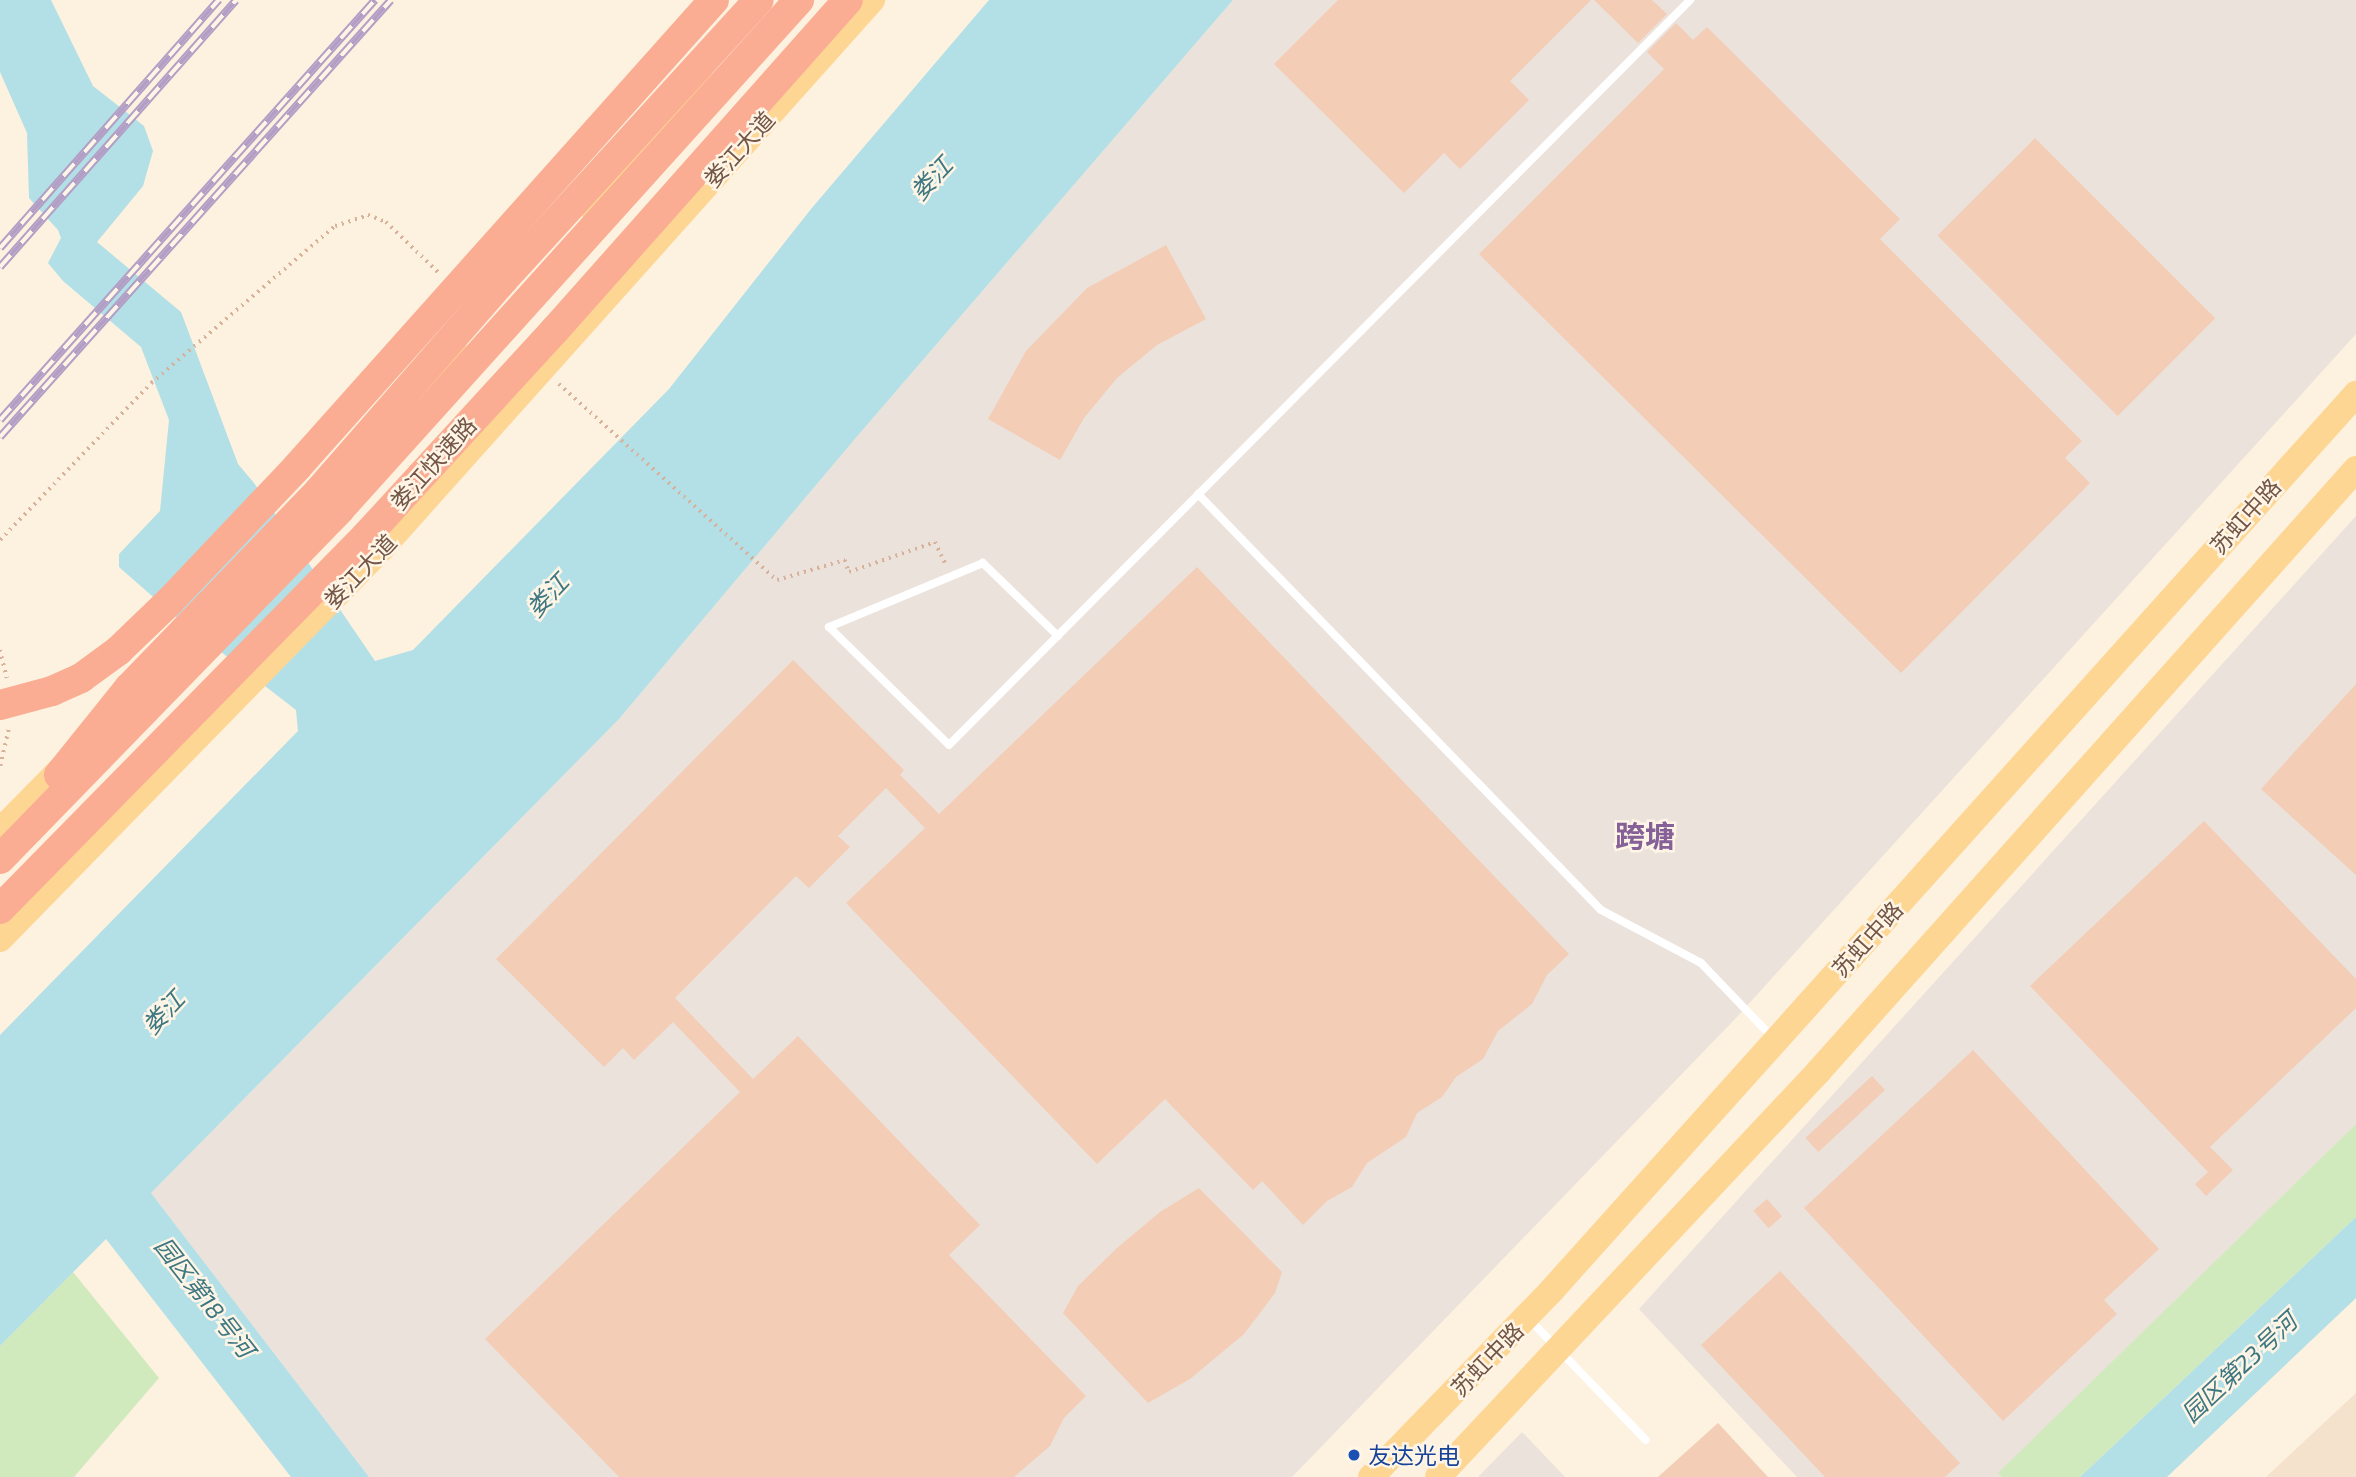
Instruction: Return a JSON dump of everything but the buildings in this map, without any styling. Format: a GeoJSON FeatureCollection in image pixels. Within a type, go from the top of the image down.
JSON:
{"type":"FeatureCollection","features":[{"type":"Feature","properties":{"kind":"highway"},"geometry":{"type":"LineString","coordinates":[[0,705],[52,691],[81,678],[118,651],[161,610],[297,467],[714,0]]}},
{"type":"Feature","properties":{"kind":"highway","name":"娄江快速路"},"geometry":{"type":"LineString","coordinates":[[0,859],[339,510],[799,0]]}},
{"type":"Feature","properties":{"kind":"highway","name":"娄江快速路"},"geometry":{"type":"LineString","coordinates":[[0,909],[368,535],[564,320],[848,0]]}},
{"type":"Feature","properties":{"kind":"highway"},"geometry":{"type":"LineString","coordinates":[[0,849],[129,688],[319,491],[503,280],[753,6]]}},
{"type":"Feature","properties":{"kind":"main road"},"geometry":{"type":"LineString","coordinates":[[0,831],[296,530],[516,293],[776,0]]}},
{"type":"Feature","properties":{"kind":"main road","name":"娄江大道"},"geometry":{"type":"LineString","coordinates":[[0,939],[391,539],[872,0]]}},
{"type":"Feature","properties":{"kind":"main road","name":"苏虹中路"},"geometry":{"type":"LineString","coordinates":[[1371,1477],[1527,1317],[2356,394]]}},
{"type":"Feature","properties":{"kind":"main road","name":"苏虹中路"},"geometry":{"type":"LineString","coordinates":[[1438,1477],[1818,1072],[2356,469]]}},
{"type":"Feature","properties":{"kind":"lane"},"geometry":{"type":"LineString","coordinates":[[1058,636],[983,563],[829,627],[949,745],[1058,636],[1690,0]]}},
{"type":"Feature","properties":{"kind":"lane"},"geometry":{"type":"LineString","coordinates":[[1198,495],[1601,910],[1701,963],[1775,1040]]}},
{"type":"Feature","properties":{"kind":"lane"},"geometry":{"type":"LineString","coordinates":[[1527,1317],[1646,1440]]}},
{"type":"Feature","properties":{"kind":"path"},"geometry":{"type":"LineString","coordinates":[[0,540],[137,398],[293,259],[335,226],[351,218],[368,215],[386,222],[416,252]]}},
{"type":"Feature","properties":{"kind":"path"},"geometry":{"type":"LineString","coordinates":[[582,405],[777,580],[845,560],[849,572],[935,542],[951,576]]}},
{"type":"Feature","properties":{"kind":"shaded area","name":"友达光电"},"geometry":{"type":"Polygon","coordinates":[[[1233,0],[2356,0],[2356,334],[1735,1019],[1292,1477],[369,1477],[151,1193],[619,719],[854,440],[1233,0]]]}},
{"type":"Feature","properties":{"kind":"shaded area"},"geometry":{"type":"Polygon","coordinates":[[[2356,516],[2356,1124],[1999,1473],[2002,1477],[1797,1477],[1639,1309],[2356,516]]]}},
{"type":"Feature","properties":{"kind":"shaded area"},"geometry":{"type":"Polygon","coordinates":[[[2356,1393],[2356,1477],[2266,1477],[2356,1393]]]}},
{"type":"Feature","properties":{"kind":"shaded area"},"geometry":{"type":"Polygon","coordinates":[[[1522,1432],[1565,1477],[1478,1477],[1522,1432]]]}},
{"type":"Feature","properties":{"kind":"green space"},"geometry":{"type":"Polygon","coordinates":[[[2356,1124],[2356,1217],[2080,1477],[2002,1477],[1998,1473],[2356,1124]]]}},
{"type":"Feature","properties":{"kind":"green space"},"geometry":{"type":"Polygon","coordinates":[[[73,1272],[159,1378],[74,1477],[0,1477],[0,1346],[73,1272]]]}},
{"type":"Feature","properties":{"kind":"water"},"geometry":{"type":"Polygon","coordinates":[[[0,0],[51,0],[93,86],[144,126],[153,151],[143,186],[97,242],[181,312],[238,464],[254,483],[375,661],[413,650],[669,389],[811,209],[989,0],[1233,0],[854,440],[619,719],[151,1193],[369,1477],[291,1477],[106,1239],[0,1346],[0,1035],[298,731],[296,710],[176,617],[119,567],[119,554],[160,511],[169,420],[141,347],[63,281],[48,263],[61,238],[58,230],[29,198],[27,133],[0,72],[0,0]]]}},
{"type":"Feature","properties":{"kind":"water","name":"园区第23号河"},"geometry":{"type":"Polygon","coordinates":[[[2356,1217],[2356,1298],[2167,1477],[2080,1477],[2356,1217]]]}},
{"type":"Feature","properties":{"kind":"railway"},"geometry":{"type":"LineString","coordinates":[[0,248],[219,0]]}},
{"type":"Feature","properties":{"kind":"railway"},"geometry":{"type":"LineString","coordinates":[[0,267],[236,0]]}},
{"type":"Feature","properties":{"kind":"railway"},"geometry":{"type":"LineString","coordinates":[[0,420],[375,0]]}},
{"type":"Feature","properties":{"kind":"railway"},"geometry":{"type":"LineString","coordinates":[[0,437],[391,0]]}},
{"type":"Feature","properties":{"kind":"place","name":"友达光电"},"geometry":{"type":"Point","coordinates":[1354,1455]}},
{"type":"Feature","properties":{"kind":"district","name":"跨塘"},"geometry":{"type":"Point","coordinates":[1645,835]}},
{"type":"Feature","properties":{"kind":"water label","name":"娄江"},"geometry":{"type":"Point","coordinates":[931,178]}},
{"type":"Feature","properties":{"kind":"water label","name":"娄江"},"geometry":{"type":"Point","coordinates":[547,595]}},
{"type":"Feature","properties":{"kind":"water label","name":"娄江"},"geometry":{"type":"Point","coordinates":[163,1012]}},
{"type":"Feature","properties":{"kind":"water label","name":"园区第18号河"},"geometry":{"type":"Point","coordinates":[205,1297]}}]}
